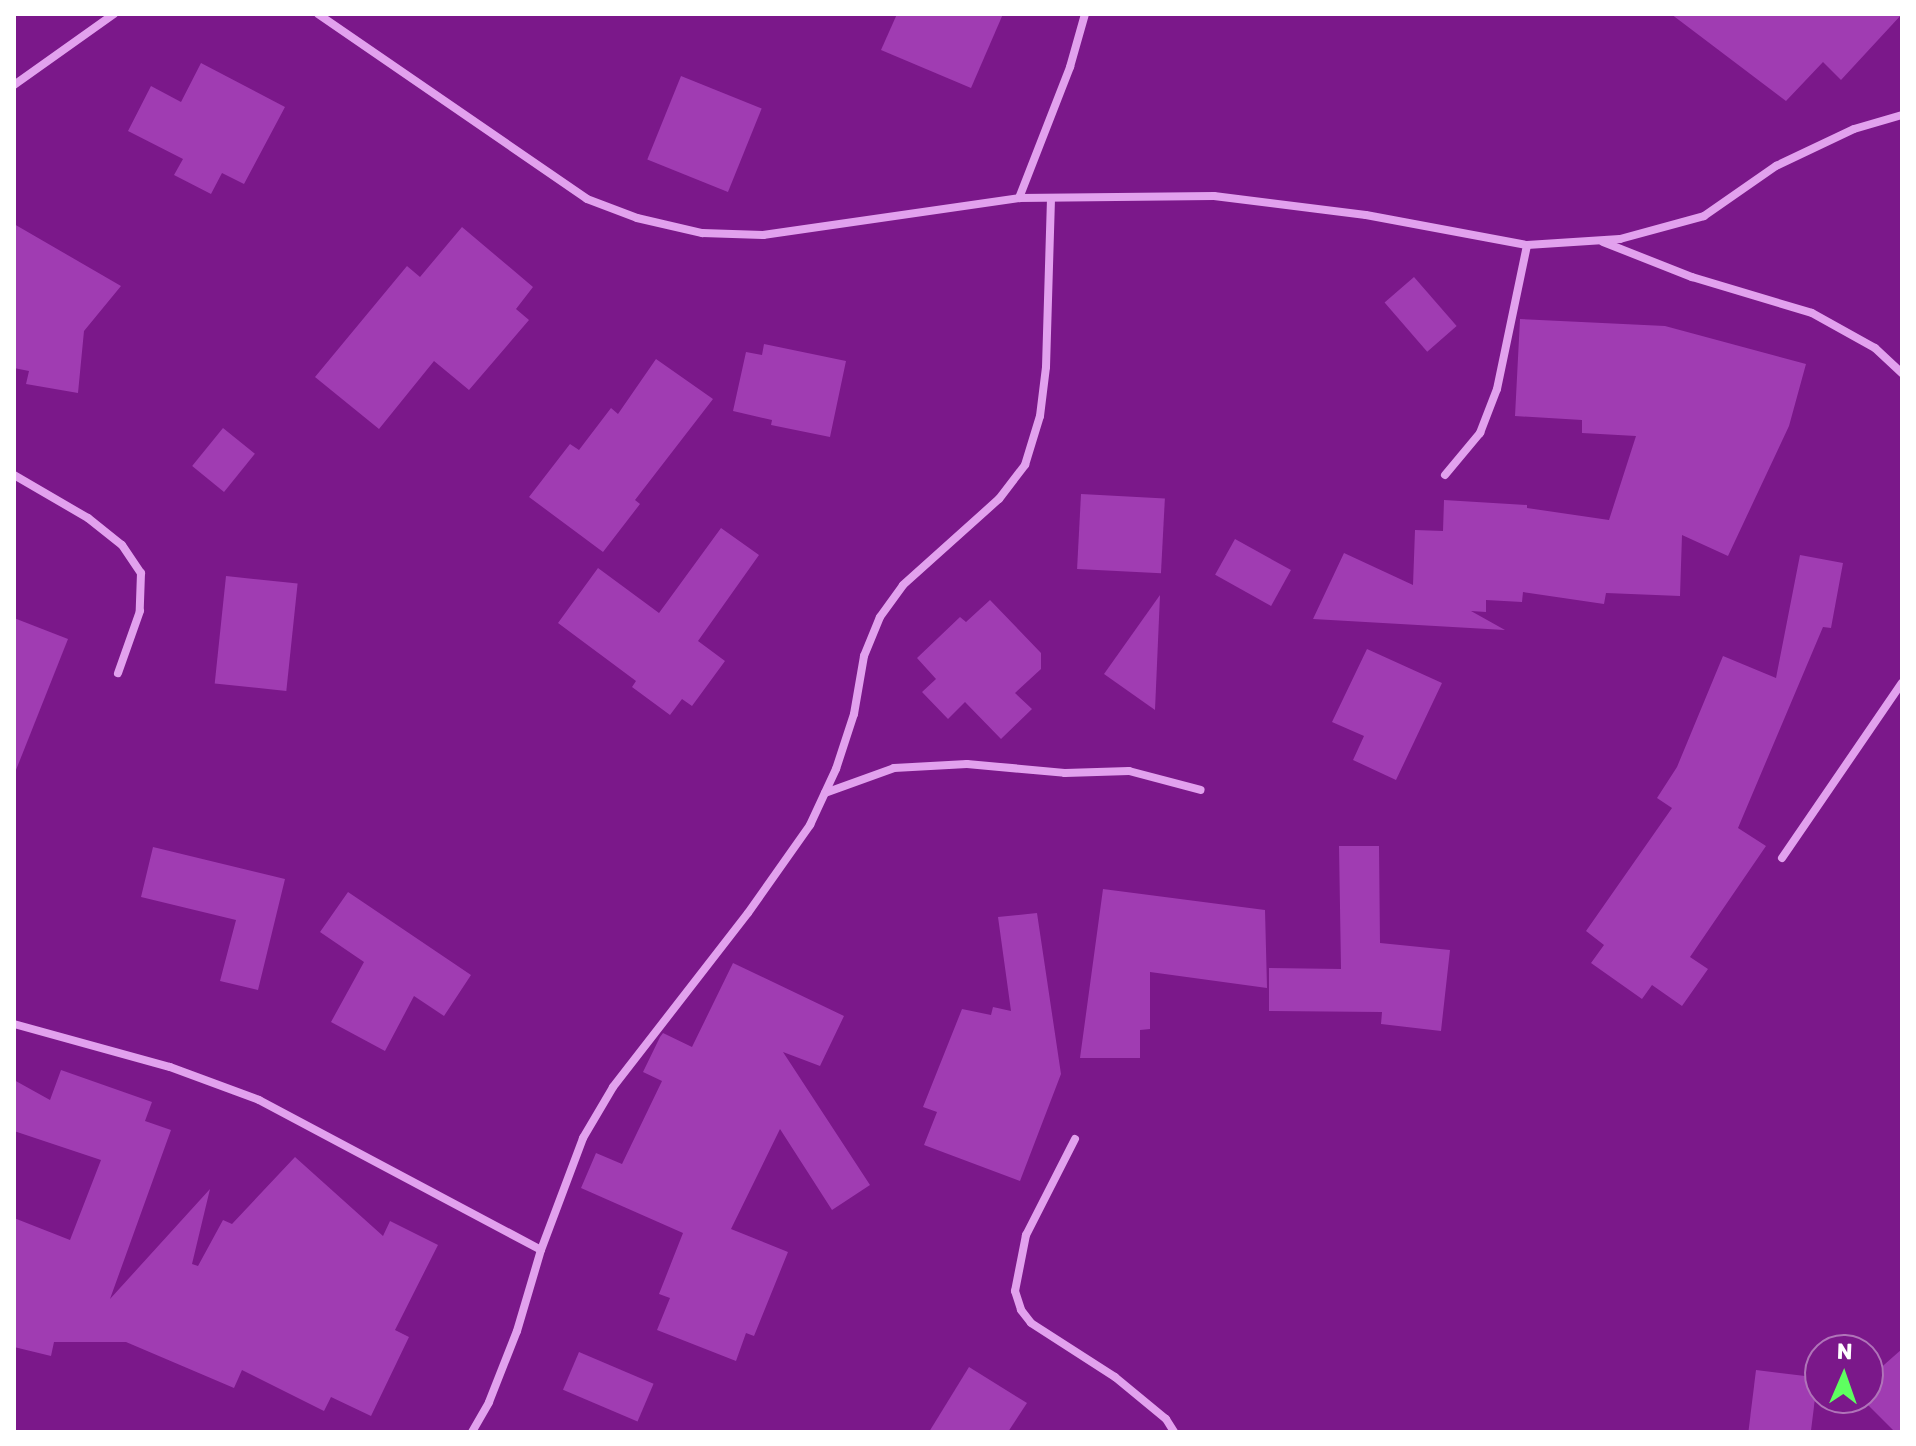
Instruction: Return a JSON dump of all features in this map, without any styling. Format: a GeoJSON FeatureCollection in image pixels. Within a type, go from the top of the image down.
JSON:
{"type":"FeatureCollection","features":[{"type":"Feature","properties":{"kind":"street"},"geometry":{"type":"LineString","coordinates":[[14,85],[114,14]]}},
{"type":"Feature","properties":{"kind":"street"},"geometry":{"type":"LineString","coordinates":[[318,14],[587,199],[637,218],[702,233],[763,235],[1019,198],[1214,196],[1366,215],[1527,245],[1620,239],[1704,216],[1776,166],[1854,129],[1902,115]]}},
{"type":"Feature","properties":{"kind":"street"},"geometry":{"type":"LineString","coordinates":[[1019,198],[1070,67],[1085,14]]}},
{"type":"Feature","properties":{"kind":"street"},"geometry":{"type":"LineString","coordinates":[[472,1432],[489,1402],[517,1331],[541,1250],[583,1138],[613,1087],[748,913],[810,825],[854,714],[864,656],[880,617],[903,585],[999,499],[1025,465],[1040,416],[1046,367],[1051,198]]}},
{"type":"Feature","properties":{"kind":"street"},"geometry":{"type":"LineString","coordinates":[[1598,240],[1692,277],[1812,313],[1875,348],[1902,373]]}},
{"type":"Feature","properties":{"kind":"street"},"geometry":{"type":"LineString","coordinates":[[1445,475],[1480,433],[1497,389],[1527,245]]}},
{"type":"Feature","properties":{"kind":"street"},"geometry":{"type":"LineString","coordinates":[[14,475],[88,518],[122,545],[141,573],[140,611],[118,673]]}},
{"type":"Feature","properties":{"kind":"street"},"geometry":{"type":"LineString","coordinates":[[1782,858],[1902,683]]}},
{"type":"Feature","properties":{"kind":"street"},"geometry":{"type":"LineString","coordinates":[[825,793],[894,768],[967,764],[1065,773],[1129,771],[1201,790]]}},
{"type":"Feature","properties":{"kind":"street"},"geometry":{"type":"LineString","coordinates":[[14,1024],[170,1067],[259,1100],[541,1250]]}},
{"type":"Feature","properties":{"kind":"street"},"geometry":{"type":"LineString","coordinates":[[1075,1139],[1026,1235],[1015,1291],[1021,1310],[1031,1323],[1115,1377],[1166,1419],[1174,1432]]}},
{"type":"Feature","properties":{"kind":"building"},"geometry":{"type":"Polygon","coordinates":[[[897,14],[1003,14],[971,88],[881,50],[897,14]]]}},
{"type":"Feature","properties":{"kind":"building"},"geometry":{"type":"Polygon","coordinates":[[[1671,14],[1902,14],[1841,80],[1823,62],[1786,101],[1671,14]]]}},
{"type":"Feature","properties":{"kind":"building"},"geometry":{"type":"Polygon","coordinates":[[[201,63],[285,107],[244,184],[222,173],[211,194],[174,175],[183,159],[128,131],[151,86],[181,102],[201,63]]]}},
{"type":"Feature","properties":{"kind":"building"},"geometry":{"type":"Polygon","coordinates":[[[681,76],[762,109],[728,192],[647,159],[681,76]]]}},
{"type":"Feature","properties":{"kind":"building"},"geometry":{"type":"Polygon","coordinates":[[[14,224],[121,286],[84,331],[78,393],[26,384],[29,371],[14,368],[14,224]]]}},
{"type":"Feature","properties":{"kind":"building"},"geometry":{"type":"Polygon","coordinates":[[[462,227],[533,287],[516,309],[529,320],[469,390],[434,361],[379,429],[315,377],[407,266],[420,277],[462,227]]]}},
{"type":"Feature","properties":{"kind":"building"},"geometry":{"type":"Polygon","coordinates":[[[1414,277],[1457,326],[1427,352],[1385,303],[1414,277]]]}},
{"type":"Feature","properties":{"kind":"building"},"geometry":{"type":"Polygon","coordinates":[[[1520,319],[1665,326],[1806,364],[1789,426],[1728,556],[1682,535],[1680,596],[1606,593],[1604,604],[1523,592],[1522,602],[1486,600],[1486,612],[1471,611],[1505,630],[1313,619],[1344,553],[1413,585],[1415,530],[1443,531],[1444,500],[1527,505],[1527,508],[1609,520],[1636,436],[1582,433],[1582,420],[1515,416],[1520,319]]]}},
{"type":"Feature","properties":{"kind":"building"},"geometry":{"type":"Polygon","coordinates":[[[764,344],[846,361],[830,437],[771,425],[772,420],[733,411],[746,352],[762,355],[764,344]]]}},
{"type":"Feature","properties":{"kind":"building"},"geometry":{"type":"Polygon","coordinates":[[[656,359],[713,399],[635,500],[640,504],[603,552],[529,497],[570,444],[579,450],[611,408],[618,414],[656,359]]]}},
{"type":"Feature","properties":{"kind":"building"},"geometry":{"type":"Polygon","coordinates":[[[223,428],[255,454],[224,492],[192,466],[223,428]]]}},
{"type":"Feature","properties":{"kind":"building"},"geometry":{"type":"Polygon","coordinates":[[[1081,494],[1165,498],[1161,573],[1077,569],[1081,494]]]}},
{"type":"Feature","properties":{"kind":"building"},"geometry":{"type":"Polygon","coordinates":[[[721,528],[759,555],[698,641],[725,661],[692,706],[682,699],[670,715],[632,687],[636,681],[558,623],[598,568],[659,613],[721,528]]]}},
{"type":"Feature","properties":{"kind":"building"},"geometry":{"type":"Polygon","coordinates":[[[1235,539],[1291,570],[1271,606],[1215,575],[1235,539]]]}},
{"type":"Feature","properties":{"kind":"building"},"geometry":{"type":"Polygon","coordinates":[[[1800,555],[1843,563],[1831,628],[1823,627],[1738,828],[1766,846],[1690,957],[1708,969],[1682,1006],[1652,985],[1642,999],[1591,963],[1604,945],[1586,931],[1672,808],[1657,798],[1677,767],[1723,656],[1776,678],[1800,555]]]}},
{"type":"Feature","properties":{"kind":"building"},"geometry":{"type":"Polygon","coordinates":[[[226,576],[298,584],[286,691],[215,683],[226,576]]]}},
{"type":"Feature","properties":{"kind":"building"},"geometry":{"type":"Polygon","coordinates":[[[1160,595],[1155,710],[1104,674],[1160,595]]]}},
{"type":"Feature","properties":{"kind":"building"},"geometry":{"type":"Polygon","coordinates":[[[990,600],[1041,653],[1041,669],[1015,693],[1032,709],[1001,739],[965,702],[948,719],[922,692],[936,679],[917,658],[960,617],[966,622],[990,600]]]}},
{"type":"Feature","properties":{"kind":"building"},"geometry":{"type":"Polygon","coordinates":[[[14,618],[68,639],[16,770],[14,770],[14,618]]]}},
{"type":"Feature","properties":{"kind":"building"},"geometry":{"type":"Polygon","coordinates":[[[1367,649],[1442,683],[1396,780],[1353,760],[1364,736],[1332,722],[1367,649]]]}},
{"type":"Feature","properties":{"kind":"building"},"geometry":{"type":"Polygon","coordinates":[[[1339,846],[1379,846],[1380,943],[1450,950],[1441,1031],[1381,1024],[1382,1012],[1269,1011],[1269,968],[1341,969],[1339,846]]]}},
{"type":"Feature","properties":{"kind":"building"},"geometry":{"type":"Polygon","coordinates":[[[153,847],[285,879],[258,990],[220,981],[236,920],[141,897],[153,847]]]}},
{"type":"Feature","properties":{"kind":"building"},"geometry":{"type":"Polygon","coordinates":[[[1103,889],[1265,910],[1267,988],[1150,972],[1150,1029],[1140,1030],[1140,1058],[1080,1058],[1103,889]]]}},
{"type":"Feature","properties":{"kind":"building"},"geometry":{"type":"Polygon","coordinates":[[[348,892],[471,975],[444,1016],[414,996],[385,1051],[331,1022],[364,962],[320,932],[348,892]]]}},
{"type":"Feature","properties":{"kind":"building"},"geometry":{"type":"Polygon","coordinates":[[[1037,913],[1061,1074],[1020,1181],[924,1145],[937,1112],[923,1107],[962,1009],[991,1015],[993,1007],[1011,1011],[998,917],[1037,913]]]}},
{"type":"Feature","properties":{"kind":"building"},"geometry":{"type":"Polygon","coordinates":[[[733,963],[844,1016],[820,1066],[783,1052],[870,1185],[832,1210],[780,1129],[731,1229],[788,1252],[754,1336],[746,1333],[736,1361],[657,1330],[670,1298],[659,1294],[683,1233],[581,1188],[596,1153],[622,1164],[662,1081],[643,1072],[660,1037],[663,1033],[692,1047],[733,963]]]}},
{"type":"Feature","properties":{"kind":"building"},"geometry":{"type":"Polygon","coordinates":[[[61,1070],[152,1102],[145,1121],[171,1130],[110,1299],[210,1189],[192,1264],[198,1266],[223,1220],[232,1224],[295,1157],[383,1236],[390,1221],[438,1245],[395,1330],[409,1337],[371,1416],[331,1397],[324,1411],[242,1370],[234,1388],[126,1342],[54,1342],[51,1356],[14,1347],[14,1218],[70,1240],[101,1160],[14,1131],[14,1080],[50,1100],[61,1070]]]}},
{"type":"Feature","properties":{"kind":"building"},"geometry":{"type":"Polygon","coordinates":[[[1902,1349],[1902,1432],[1895,1432],[1877,1414],[1884,1414],[1884,1365],[1902,1349]]]}},
{"type":"Feature","properties":{"kind":"building"},"geometry":{"type":"Polygon","coordinates":[[[579,1352],[654,1384],[638,1421],[563,1390],[579,1352]]]}},
{"type":"Feature","properties":{"kind":"building"},"geometry":{"type":"Polygon","coordinates":[[[969,1367],[1027,1403],[1008,1432],[929,1432],[969,1367]]]}},
{"type":"Feature","properties":{"kind":"building"},"geometry":{"type":"Polygon","coordinates":[[[1756,1370],[1804,1376],[1804,1414],[1813,1414],[1811,1432],[1748,1432],[1756,1370]]]}}]}
